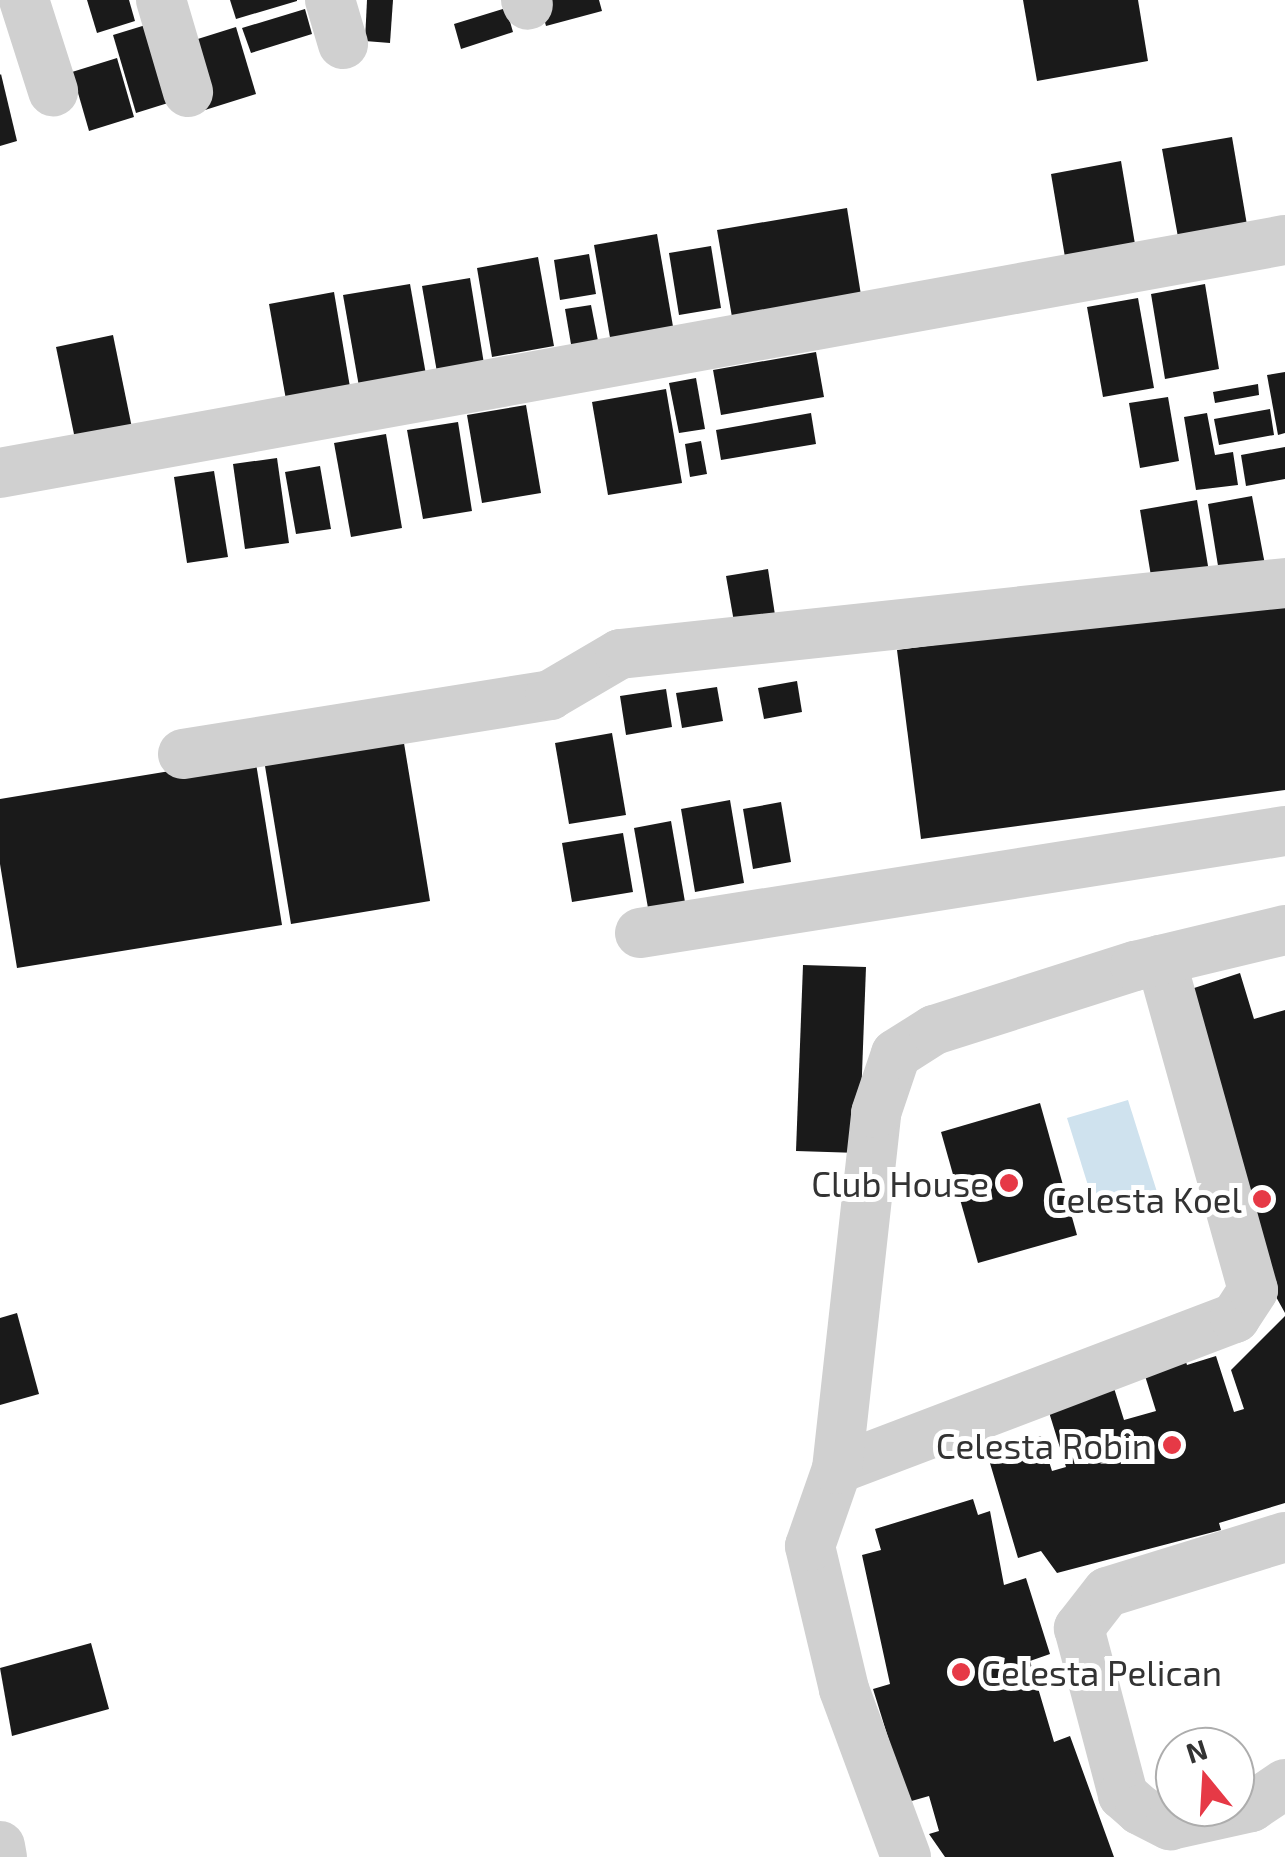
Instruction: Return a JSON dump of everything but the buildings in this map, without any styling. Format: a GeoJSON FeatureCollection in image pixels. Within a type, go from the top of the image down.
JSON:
{"type":"FeatureCollection","features":[{"type":"Feature","properties":{"kind":"street"},"geometry":{"type":"LineString","coordinates":[[160,0],[188,92]]}},
{"type":"Feature","properties":{"kind":"street"},"geometry":{"type":"LineString","coordinates":[[18,14],[53,91]]}},
{"type":"Feature","properties":{"kind":"street"},"geometry":{"type":"LineString","coordinates":[[0,472],[1285,240]]}},
{"type":"Feature","properties":{"kind":"street"},"geometry":{"type":"LineString","coordinates":[[183,754],[550,695],[620,654],[1285,583]]}},
{"type":"Feature","properties":{"kind":"street"},"geometry":{"type":"LineString","coordinates":[[640,934],[1285,831]]}},
{"type":"Feature","properties":{"kind":"street"},"geometry":{"type":"LineString","coordinates":[[906,1857],[844,1689],[810,1546],[837,1469],[876,1113],[896,1054],[934,1030],[1161,960],[1285,930]]}},
{"type":"Feature","properties":{"kind":"street"},"geometry":{"type":"LineString","coordinates":[[837,1469],[1235,1318],[1253,1290],[1161,960]]}},
{"type":"Feature","properties":{"kind":"street"},"geometry":{"type":"LineString","coordinates":[[1285,1537],[1107,1592],[1079,1628],[1123,1794],[1170,1826],[1218,1836],[1250,1807],[1285,1784]]}},
{"type":"Feature","properties":{"kind":"street"},"geometry":{"type":"LineString","coordinates":[[0,1846],[2,1857]]}},
{"type":"Feature","properties":{"kind":"water"},"geometry":{"type":"Polygon","coordinates":[[[1128,1100],[1157,1192],[1096,1211],[1067,1118],[1128,1100]]]}},
{"type":"Feature","properties":{"kind":"place","name":"Club House"},"geometry":{"type":"Point","coordinates":[1009,1183]}},
{"type":"Feature","properties":{"kind":"place","name":"Celesta Koel"},"geometry":{"type":"Point","coordinates":[1262,1199]}},
{"type":"Feature","properties":{"kind":"place","name":"Celesta Robin"},"geometry":{"type":"Point","coordinates":[1172,1445]}},
{"type":"Feature","properties":{"kind":"place","name":"Celesta Pelican"},"geometry":{"type":"Point","coordinates":[961,1672]}}]}
